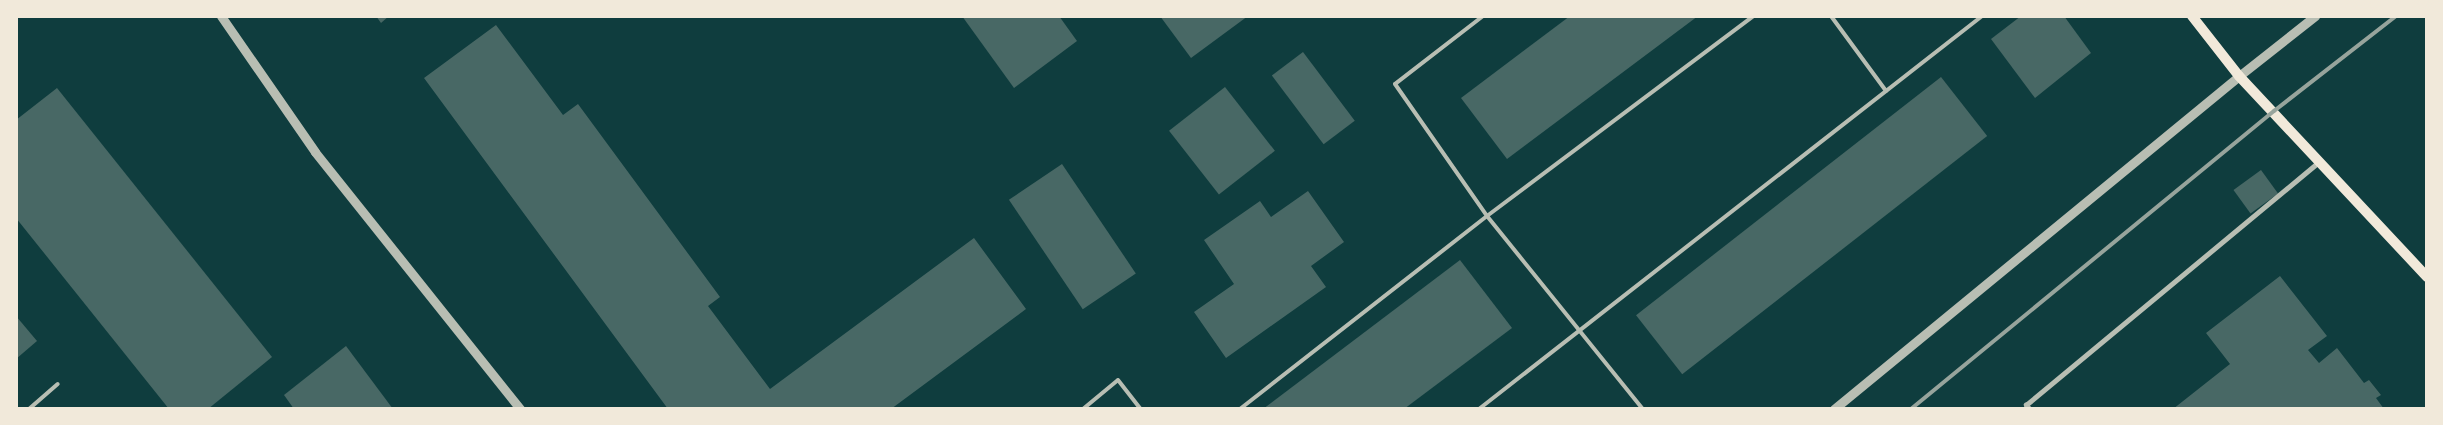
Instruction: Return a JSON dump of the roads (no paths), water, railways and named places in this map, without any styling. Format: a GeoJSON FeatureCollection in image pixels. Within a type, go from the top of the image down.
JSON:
{"type":"FeatureCollection","features":[{"type":"Feature","properties":{"kind":"main road"},"geometry":{"type":"LineString","coordinates":[[2192,16],[2239,76],[2427,277]]}},
{"type":"Feature","properties":{"kind":"street"},"geometry":{"type":"LineString","coordinates":[[221,16],[315,152],[520,409]]}},
{"type":"Feature","properties":{"kind":"street"},"geometry":{"type":"LineString","coordinates":[[1834,409],[2239,76],[2315,16]]}},
{"type":"Feature","properties":{"kind":"street"},"geometry":{"type":"LineString","coordinates":[[2028,409],[2026,405],[2320,161]]}},
{"type":"Feature","properties":{"kind":"lane"},"geometry":{"type":"LineString","coordinates":[[1483,16],[1395,84],[1487,216],[1643,409]]}},
{"type":"Feature","properties":{"kind":"lane"},"geometry":{"type":"LineString","coordinates":[[1240,409],[1487,216],[1752,16]]}},
{"type":"Feature","properties":{"kind":"lane"},"geometry":{"type":"LineString","coordinates":[[1831,16],[1886,91]]}},
{"type":"Feature","properties":{"kind":"lane"},"geometry":{"type":"LineString","coordinates":[[1479,409],[1982,16]]}},
{"type":"Feature","properties":{"kind":"lane"},"geometry":{"type":"LineString","coordinates":[[1082,409],[1118,380],[1141,409]]}},
{"type":"Feature","properties":{"kind":"lane"},"geometry":{"type":"LineString","coordinates":[[29,409],[58,384]]}},
{"type":"Feature","properties":{"kind":"railway"},"geometry":{"type":"LineString","coordinates":[[1911,409],[2274,111],[2396,16]]}}]}
